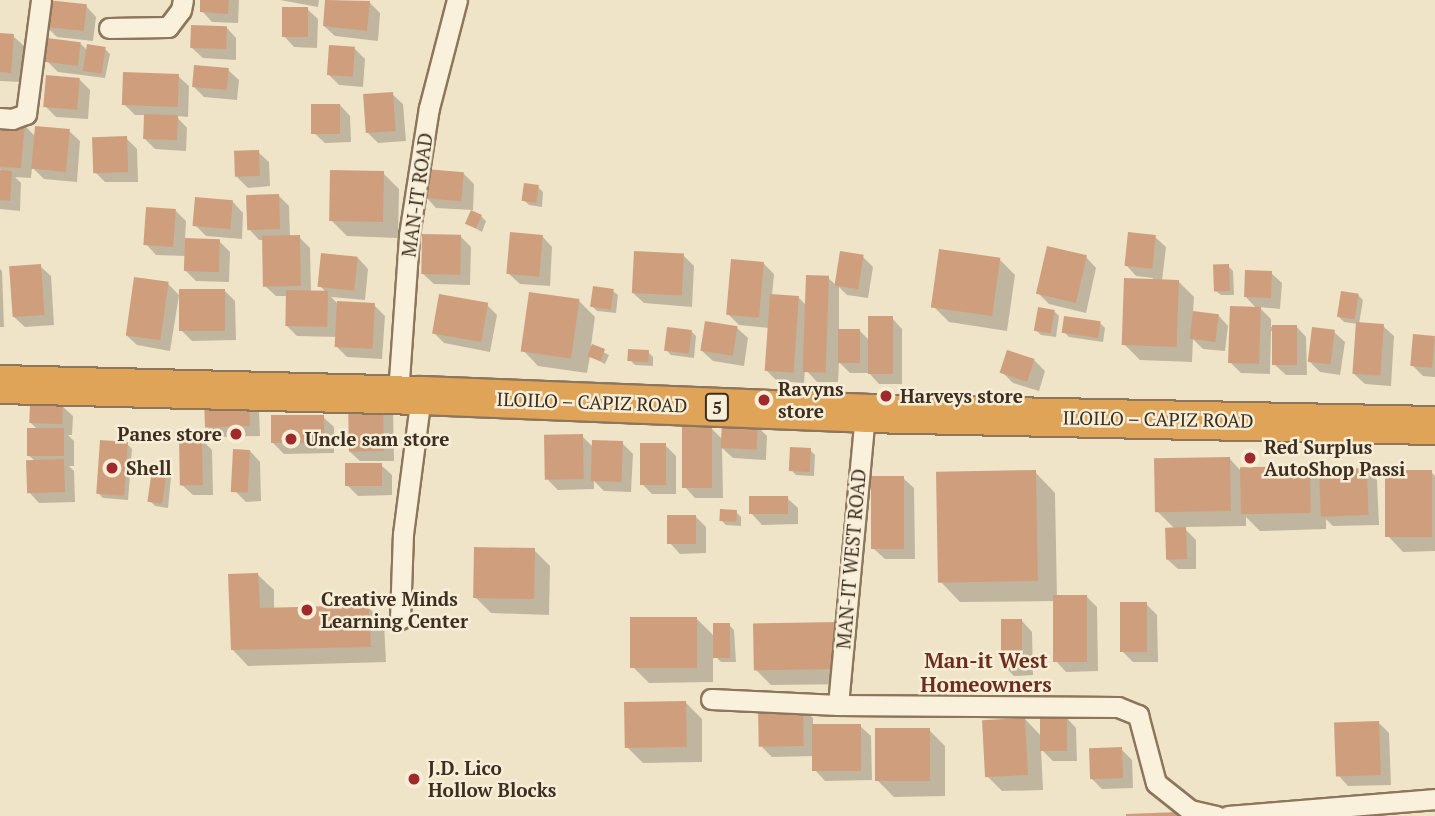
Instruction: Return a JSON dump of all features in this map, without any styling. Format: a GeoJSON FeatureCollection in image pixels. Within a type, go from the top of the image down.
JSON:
{"type":"FeatureCollection","features":[{"type":"Feature","properties":{"kind":"highway","name":"ILOILO – CAPIZ ROAD"},"geometry":{"type":"LineString","coordinates":[[0,384],[410,394],[864,413],[1435,425]]}},
{"type":"Feature","properties":{"kind":"street"},"geometry":{"type":"LineString","coordinates":[[0,118],[12,119],[26,114],[41,0]]}},
{"type":"Feature","properties":{"kind":"street"},"geometry":{"type":"LineString","coordinates":[[109,27],[168,27],[181,10],[183,0]]}},
{"type":"Feature","properties":{"kind":"street","name":"MAN-IT ROAD"},"geometry":{"type":"LineString","coordinates":[[400,619],[410,394],[411,222],[429,108],[457,0]]}},
{"type":"Feature","properties":{"kind":"street","name":"MAN-IT WEST ROAD"},"geometry":{"type":"LineString","coordinates":[[838,705],[864,413]]}},
{"type":"Feature","properties":{"kind":"street"},"geometry":{"type":"LineString","coordinates":[[710,699],[838,705],[1118,706],[1138,715],[1156,783],[1190,810],[1216,816]]}},
{"type":"Feature","properties":{"kind":"street"},"geometry":{"type":"LineString","coordinates":[[1228,816],[1435,799]]}},
{"type":"Feature","properties":{"kind":"building"},"geometry":{"type":"Polygon","coordinates":[[[47,0],[87,4],[84,31],[44,27],[47,0]]]}},
{"type":"Feature","properties":{"kind":"building"},"geometry":{"type":"Polygon","coordinates":[[[200,0],[229,0],[228,14],[200,12],[200,0]]]}},
{"type":"Feature","properties":{"kind":"building"},"geometry":{"type":"Polygon","coordinates":[[[325,0],[370,1],[367,31],[323,26],[325,0]]]}},
{"type":"Feature","properties":{"kind":"building"},"geometry":{"type":"Polygon","coordinates":[[[282,7],[308,7],[308,37],[282,37],[282,7]]]}},
{"type":"Feature","properties":{"kind":"building"},"geometry":{"type":"Polygon","coordinates":[[[191,25],[227,26],[226,49],[190,48],[191,25]]]}},
{"type":"Feature","properties":{"kind":"building"},"geometry":{"type":"Polygon","coordinates":[[[0,33],[14,34],[11,73],[0,72],[0,33]]]}},
{"type":"Feature","properties":{"kind":"building"},"geometry":{"type":"Polygon","coordinates":[[[47,38],[81,42],[78,66],[44,62],[47,38]]]}},
{"type":"Feature","properties":{"kind":"building"},"geometry":{"type":"Polygon","coordinates":[[[87,44],[106,47],[102,74],[83,71],[87,44]]]}},
{"type":"Feature","properties":{"kind":"building"},"geometry":{"type":"Polygon","coordinates":[[[329,45],[355,47],[353,77],[327,75],[329,45]]]}},
{"type":"Feature","properties":{"kind":"building"},"geometry":{"type":"Polygon","coordinates":[[[194,65],[229,68],[227,90],[192,87],[194,65]]]}},
{"type":"Feature","properties":{"kind":"building"},"geometry":{"type":"Polygon","coordinates":[[[123,72],[179,74],[178,107],[122,105],[123,72]]]}},
{"type":"Feature","properties":{"kind":"building"},"geometry":{"type":"Polygon","coordinates":[[[46,75],[80,78],[77,110],[43,107],[46,75]]]}},
{"type":"Feature","properties":{"kind":"building"},"geometry":{"type":"Polygon","coordinates":[[[393,92],[396,131],[366,133],[363,94],[393,92]]]}},
{"type":"Feature","properties":{"kind":"building"},"geometry":{"type":"Polygon","coordinates":[[[311,104],[340,104],[340,134],[311,134],[311,104]]]}},
{"type":"Feature","properties":{"kind":"building"},"geometry":{"type":"Polygon","coordinates":[[[144,114],[178,115],[177,140],[143,139],[144,114]]]}},
{"type":"Feature","properties":{"kind":"building"},"geometry":{"type":"Polygon","coordinates":[[[0,121],[25,123],[21,168],[0,167],[0,121]]]}},
{"type":"Feature","properties":{"kind":"building"},"geometry":{"type":"Polygon","coordinates":[[[35,126],[70,129],[66,172],[31,169],[35,126]]]}},
{"type":"Feature","properties":{"kind":"building"},"geometry":{"type":"Polygon","coordinates":[[[127,136],[128,172],[93,173],[92,137],[127,136]]]}},
{"type":"Feature","properties":{"kind":"building"},"geometry":{"type":"Polygon","coordinates":[[[259,150],[260,176],[235,177],[234,151],[259,150]]]}},
{"type":"Feature","properties":{"kind":"building"},"geometry":{"type":"Polygon","coordinates":[[[426,169],[464,172],[461,201],[423,198],[426,169]]]}},
{"type":"Feature","properties":{"kind":"building"},"geometry":{"type":"Polygon","coordinates":[[[0,170],[12,171],[10,201],[0,200],[0,170]]]}},
{"type":"Feature","properties":{"kind":"building"},"geometry":{"type":"Polygon","coordinates":[[[330,170],[384,171],[383,222],[329,221],[330,170]]]}},
{"type":"Feature","properties":{"kind":"building"},"geometry":{"type":"Polygon","coordinates":[[[524,183],[539,185],[536,203],[521,201],[524,183]]]}},
{"type":"Feature","properties":{"kind":"building"},"geometry":{"type":"Polygon","coordinates":[[[279,194],[280,229],[247,230],[246,195],[279,194]]]}},
{"type":"Feature","properties":{"kind":"building"},"geometry":{"type":"Polygon","coordinates":[[[195,197],[233,200],[230,229],[192,226],[195,197]]]}},
{"type":"Feature","properties":{"kind":"building"},"geometry":{"type":"Polygon","coordinates":[[[146,207],[176,209],[173,247],[143,245],[146,207]]]}},
{"type":"Feature","properties":{"kind":"building"},"geometry":{"type":"Polygon","coordinates":[[[471,210],[482,215],[476,229],[465,224],[471,210]]]}},
{"type":"Feature","properties":{"kind":"building"},"geometry":{"type":"Polygon","coordinates":[[[510,232],[543,235],[539,277],[506,274],[510,232]]]}},
{"type":"Feature","properties":{"kind":"building"},"geometry":{"type":"Polygon","coordinates":[[[1128,232],[1156,235],[1152,269],[1124,266],[1128,232]]]}},
{"type":"Feature","properties":{"kind":"building"},"geometry":{"type":"Polygon","coordinates":[[[422,234],[461,235],[460,275],[421,274],[422,234]]]}},
{"type":"Feature","properties":{"kind":"building"},"geometry":{"type":"Polygon","coordinates":[[[300,235],[301,286],[263,287],[262,236],[300,235]]]}},
{"type":"Feature","properties":{"kind":"building"},"geometry":{"type":"Polygon","coordinates":[[[185,238],[220,239],[219,272],[184,271],[185,238]]]}},
{"type":"Feature","properties":{"kind":"building"},"geometry":{"type":"Polygon","coordinates":[[[1047,246],[1087,255],[1076,303],[1036,294],[1047,246]]]}},
{"type":"Feature","properties":{"kind":"building"},"geometry":{"type":"Polygon","coordinates":[[[939,249],[1000,258],[992,316],[931,307],[939,249]]]}},
{"type":"Feature","properties":{"kind":"building"},"geometry":{"type":"Polygon","coordinates":[[[634,251],[684,254],[682,296],[632,293],[634,251]]]}},
{"type":"Feature","properties":{"kind":"building"},"geometry":{"type":"Polygon","coordinates":[[[840,251],[864,255],[858,289],[835,286],[840,251]]]}},
{"type":"Feature","properties":{"kind":"building"},"geometry":{"type":"Polygon","coordinates":[[[321,253],[358,257],[354,291],[317,287],[321,253]]]}},
{"type":"Feature","properties":{"kind":"building"},"geometry":{"type":"Polygon","coordinates":[[[731,259],[764,262],[759,318],[726,315],[731,259]]]}},
{"type":"Feature","properties":{"kind":"building"},"geometry":{"type":"Polygon","coordinates":[[[41,264],[45,315],[13,317],[9,266],[41,264]]]}},
{"type":"Feature","properties":{"kind":"building"},"geometry":{"type":"Polygon","coordinates":[[[1229,264],[1230,291],[1214,292],[1213,265],[1229,264]]]}},
{"type":"Feature","properties":{"kind":"building"},"geometry":{"type":"Polygon","coordinates":[[[1245,270],[1272,271],[1271,298],[1244,297],[1245,270]]]}},
{"type":"Feature","properties":{"kind":"building"},"geometry":{"type":"Polygon","coordinates":[[[806,275],[829,276],[826,373],[803,372],[806,275]]]}},
{"type":"Feature","properties":{"kind":"building"},"geometry":{"type":"Polygon","coordinates":[[[134,277],[169,282],[160,340],[126,335],[134,277]]]}},
{"type":"Feature","properties":{"kind":"building"},"geometry":{"type":"Polygon","coordinates":[[[1124,278],[1179,280],[1177,347],[1122,345],[1124,278]]]}},
{"type":"Feature","properties":{"kind":"building"},"geometry":{"type":"Polygon","coordinates":[[[593,286],[614,289],[611,310],[590,307],[593,286]]]}},
{"type":"Feature","properties":{"kind":"building"},"geometry":{"type":"Polygon","coordinates":[[[179,289],[225,289],[225,331],[179,331],[179,289]]]}},
{"type":"Feature","properties":{"kind":"building"},"geometry":{"type":"Polygon","coordinates":[[[286,290],[328,291],[327,327],[285,326],[286,290]]]}},
{"type":"Feature","properties":{"kind":"building"},"geometry":{"type":"Polygon","coordinates":[[[1341,291],[1359,294],[1355,319],[1337,317],[1341,291]]]}},
{"type":"Feature","properties":{"kind":"building"},"geometry":{"type":"Polygon","coordinates":[[[529,292],[580,299],[571,359],[521,351],[529,292]]]}},
{"type":"Feature","properties":{"kind":"building"},"geometry":{"type":"Polygon","coordinates":[[[439,294],[488,303],[481,342],[432,333],[439,294]]]}},
{"type":"Feature","properties":{"kind":"building"},"geometry":{"type":"Polygon","coordinates":[[[770,294],[799,296],[794,373],[765,371],[770,294]]]}},
{"type":"Feature","properties":{"kind":"building"},"geometry":{"type":"Polygon","coordinates":[[[337,301],[375,303],[373,349],[335,347],[337,301]]]}},
{"type":"Feature","properties":{"kind":"building"},"geometry":{"type":"Polygon","coordinates":[[[1230,306],[1261,307],[1259,364],[1228,363],[1230,306]]]}},
{"type":"Feature","properties":{"kind":"building"},"geometry":{"type":"Polygon","coordinates":[[[1038,307],[1055,310],[1051,334],[1034,331],[1038,307]]]}},
{"type":"Feature","properties":{"kind":"building"},"geometry":{"type":"Polygon","coordinates":[[[1193,311],[1219,314],[1215,342],[1190,339],[1193,311]]]}},
{"type":"Feature","properties":{"kind":"building"},"geometry":{"type":"Polygon","coordinates":[[[868,316],[893,316],[893,374],[868,374],[868,316]]]}},
{"type":"Feature","properties":{"kind":"building"},"geometry":{"type":"Polygon","coordinates":[[[1064,316],[1101,321],[1098,338],[1062,333],[1064,316]]]}},
{"type":"Feature","properties":{"kind":"building"},"geometry":{"type":"Polygon","coordinates":[[[705,321],[738,326],[733,356],[700,351],[705,321]]]}},
{"type":"Feature","properties":{"kind":"building"},"geometry":{"type":"Polygon","coordinates":[[[1356,322],[1384,324],[1380,376],[1352,374],[1356,322]]]}},
{"type":"Feature","properties":{"kind":"building"},"geometry":{"type":"Polygon","coordinates":[[[1272,325],[1297,325],[1297,365],[1272,365],[1272,325]]]}},
{"type":"Feature","properties":{"kind":"building"},"geometry":{"type":"Polygon","coordinates":[[[667,327],[692,330],[689,354],[664,351],[667,327]]]}},
{"type":"Feature","properties":{"kind":"building"},"geometry":{"type":"Polygon","coordinates":[[[1312,327],[1335,330],[1331,365],[1308,362],[1312,327]]]}},
{"type":"Feature","properties":{"kind":"building"},"geometry":{"type":"Polygon","coordinates":[[[838,329],[860,329],[860,363],[838,363],[838,329]]]}},
{"type":"Feature","properties":{"kind":"building"},"geometry":{"type":"Polygon","coordinates":[[[1413,334],[1435,336],[1432,368],[1410,366],[1413,334]]]}},
{"type":"Feature","properties":{"kind":"building"},"geometry":{"type":"Polygon","coordinates":[[[592,344],[605,349],[600,361],[587,356],[592,344]]]}},
{"type":"Feature","properties":{"kind":"building"},"geometry":{"type":"Polygon","coordinates":[[[628,349],[649,350],[648,362],[627,361],[628,349]]]}},
{"type":"Feature","properties":{"kind":"building"},"geometry":{"type":"Polygon","coordinates":[[[1007,350],[1035,359],[1027,382],[1000,373],[1007,350]]]}},
{"type":"Feature","properties":{"kind":"building"},"geometry":{"type":"Polygon","coordinates":[[[383,397],[384,451],[349,452],[348,398],[383,397]]]}},
{"type":"Feature","properties":{"kind":"building"},"geometry":{"type":"Polygon","coordinates":[[[249,398],[250,426],[205,428],[204,400],[249,398]]]}},
{"type":"Feature","properties":{"kind":"building"},"geometry":{"type":"Polygon","coordinates":[[[30,403],[63,404],[62,424],[29,423],[30,403]]]}},
{"type":"Feature","properties":{"kind":"building"},"geometry":{"type":"Polygon","coordinates":[[[271,415],[324,415],[324,443],[271,443],[271,415]]]}},
{"type":"Feature","properties":{"kind":"building"},"geometry":{"type":"Polygon","coordinates":[[[722,422],[758,424],[757,450],[721,448],[722,422]]]}},
{"type":"Feature","properties":{"kind":"building"},"geometry":{"type":"Polygon","coordinates":[[[682,427],[712,427],[712,488],[682,488],[682,427]]]}},
{"type":"Feature","properties":{"kind":"building"},"geometry":{"type":"Polygon","coordinates":[[[27,428],[64,428],[64,456],[27,456],[27,428]]]}},
{"type":"Feature","properties":{"kind":"building"},"geometry":{"type":"Polygon","coordinates":[[[583,434],[584,479],[545,480],[544,435],[583,434]]]}},
{"type":"Feature","properties":{"kind":"building"},"geometry":{"type":"Polygon","coordinates":[[[179,437],[202,437],[203,485],[180,485],[179,437]]]}},
{"type":"Feature","properties":{"kind":"building","name":"Shell"},"geometry":{"type":"Polygon","coordinates":[[[100,440],[128,442],[124,496],[96,494],[100,440]]]}},
{"type":"Feature","properties":{"kind":"building"},"geometry":{"type":"Polygon","coordinates":[[[592,440],[623,441],[622,482],[591,481],[592,440]]]}},
{"type":"Feature","properties":{"kind":"building"},"geometry":{"type":"Polygon","coordinates":[[[640,443],[666,443],[666,485],[640,485],[640,443]]]}},
{"type":"Feature","properties":{"kind":"building"},"geometry":{"type":"Polygon","coordinates":[[[790,447],[811,448],[810,472],[789,471],[790,447]]]}},
{"type":"Feature","properties":{"kind":"building"},"geometry":{"type":"Polygon","coordinates":[[[233,449],[250,450],[248,493],[231,492],[233,449]]]}},
{"type":"Feature","properties":{"kind":"building"},"geometry":{"type":"Polygon","coordinates":[[[1230,457],[1231,511],[1155,512],[1154,458],[1230,457]]]}},
{"type":"Feature","properties":{"kind":"building"},"geometry":{"type":"Polygon","coordinates":[[[64,459],[65,492],[27,493],[26,460],[64,459]]]}},
{"type":"Feature","properties":{"kind":"building"},"geometry":{"type":"Polygon","coordinates":[[[345,463],[382,463],[382,486],[345,486],[345,463]]]}},
{"type":"Feature","properties":{"kind":"building"},"geometry":{"type":"Polygon","coordinates":[[[1310,466],[1311,513],[1241,514],[1240,467],[1310,466]]]}},
{"type":"Feature","properties":{"kind":"building"},"geometry":{"type":"Polygon","coordinates":[[[1367,468],[1369,515],[1321,517],[1319,470],[1367,468]]]}},
{"type":"Feature","properties":{"kind":"building"},"geometry":{"type":"Polygon","coordinates":[[[152,469],[167,471],[162,504],[147,502],[152,469]]]}},
{"type":"Feature","properties":{"kind":"building"},"geometry":{"type":"Polygon","coordinates":[[[1036,470],[1038,581],[938,583],[936,472],[1036,470]]]}},
{"type":"Feature","properties":{"kind":"building"},"geometry":{"type":"Polygon","coordinates":[[[1385,470],[1432,470],[1432,537],[1385,537],[1385,470]]]}},
{"type":"Feature","properties":{"kind":"building"},"geometry":{"type":"Polygon","coordinates":[[[871,476],[904,476],[904,549],[871,549],[871,476]]]}},
{"type":"Feature","properties":{"kind":"building"},"geometry":{"type":"Polygon","coordinates":[[[749,496],[788,496],[788,514],[749,514],[749,496]]]}},
{"type":"Feature","properties":{"kind":"building"},"geometry":{"type":"Polygon","coordinates":[[[720,509],[737,510],[736,522],[719,521],[720,509]]]}},
{"type":"Feature","properties":{"kind":"building"},"geometry":{"type":"Polygon","coordinates":[[[667,515],[696,515],[696,544],[667,544],[667,515]]]}},
{"type":"Feature","properties":{"kind":"building"},"geometry":{"type":"Polygon","coordinates":[[[1186,527],[1187,559],[1166,560],[1165,528],[1186,527]]]}},
{"type":"Feature","properties":{"kind":"building"},"geometry":{"type":"Polygon","coordinates":[[[474,547],[535,548],[534,599],[473,598],[474,547]]]}},
{"type":"Feature","properties":{"kind":"building","name":"Creative Minds Learning Center"},"geometry":{"type":"Polygon","coordinates":[[[258,573],[260,608],[369,605],[371,647],[231,650],[228,574],[258,573]]]}},
{"type":"Feature","properties":{"kind":"building"},"geometry":{"type":"Polygon","coordinates":[[[1053,595],[1087,595],[1087,662],[1053,662],[1053,595]]]}},
{"type":"Feature","properties":{"kind":"building"},"geometry":{"type":"Polygon","coordinates":[[[1120,602],[1147,602],[1147,652],[1120,652],[1120,602]]]}},
{"type":"Feature","properties":{"kind":"building"},"geometry":{"type":"Polygon","coordinates":[[[630,617],[697,617],[697,668],[630,668],[630,617]]]}},
{"type":"Feature","properties":{"kind":"building"},"geometry":{"type":"Polygon","coordinates":[[[1001,619],[1022,619],[1022,666],[1001,666],[1001,619]]]}},
{"type":"Feature","properties":{"kind":"building"},"geometry":{"type":"Polygon","coordinates":[[[837,622],[838,669],[754,670],[753,623],[837,622]]]}},
{"type":"Feature","properties":{"kind":"building"},"geometry":{"type":"Polygon","coordinates":[[[713,623],[730,623],[730,658],[713,658],[713,623]]]}},
{"type":"Feature","properties":{"kind":"building"},"geometry":{"type":"Polygon","coordinates":[[[686,701],[687,747],[625,748],[624,702],[686,701]]]}},
{"type":"Feature","properties":{"kind":"building"},"geometry":{"type":"Polygon","coordinates":[[[803,706],[804,746],[759,747],[758,707],[803,706]]]}},
{"type":"Feature","properties":{"kind":"building"},"geometry":{"type":"Polygon","coordinates":[[[1040,715],[1067,715],[1067,751],[1040,751],[1040,715]]]}},
{"type":"Feature","properties":{"kind":"building"},"geometry":{"type":"Polygon","coordinates":[[[1025,718],[1028,775],[985,777],[982,720],[1025,718]]]}},
{"type":"Feature","properties":{"kind":"building"},"geometry":{"type":"Polygon","coordinates":[[[1379,721],[1381,775],[1336,777],[1334,723],[1379,721]]]}},
{"type":"Feature","properties":{"kind":"building"},"geometry":{"type":"Polygon","coordinates":[[[812,724],[861,724],[861,771],[812,771],[812,724]]]}},
{"type":"Feature","properties":{"kind":"building"},"geometry":{"type":"Polygon","coordinates":[[[875,728],[930,728],[930,781],[875,781],[875,728]]]}},
{"type":"Feature","properties":{"kind":"building"},"geometry":{"type":"Polygon","coordinates":[[[1122,747],[1123,778],[1090,779],[1089,748],[1122,747]]]}},
{"type":"Feature","properties":{"kind":"building"},"geometry":{"type":"Polygon","coordinates":[[[1179,812],[1179,816],[1126,816],[1126,814],[1179,812]]]}},
{"type":"Feature","properties":{"kind":"place","name":"Harveys store"},"geometry":{"type":"Point","coordinates":[886,396]}},
{"type":"Feature","properties":{"kind":"place","name":"Ravyns store"},"geometry":{"type":"Point","coordinates":[764,400]}},
{"type":"Feature","properties":{"kind":"place","name":"Panes store"},"geometry":{"type":"Point","coordinates":[236,434]}},
{"type":"Feature","properties":{"kind":"place","name":"Uncle sam store"},"geometry":{"type":"Point","coordinates":[291,439]}},
{"type":"Feature","properties":{"kind":"place","name":"Red Surplus AutoShop Passi"},"geometry":{"type":"Point","coordinates":[1250,458]}},
{"type":"Feature","properties":{"kind":"place","name":"Shell"},"geometry":{"type":"Point","coordinates":[112,468]}},
{"type":"Feature","properties":{"kind":"place","name":"Creative Minds Learning Center"},"geometry":{"type":"Point","coordinates":[307,610]}},
{"type":"Feature","properties":{"kind":"place","name":"J.D. Lico Hollow Blocks"},"geometry":{"type":"Point","coordinates":[414,779]}},
{"type":"Feature","properties":{"kind":"district","name":"Man-it West Homeowners"},"geometry":{"type":"Point","coordinates":[986,672]}}]}
